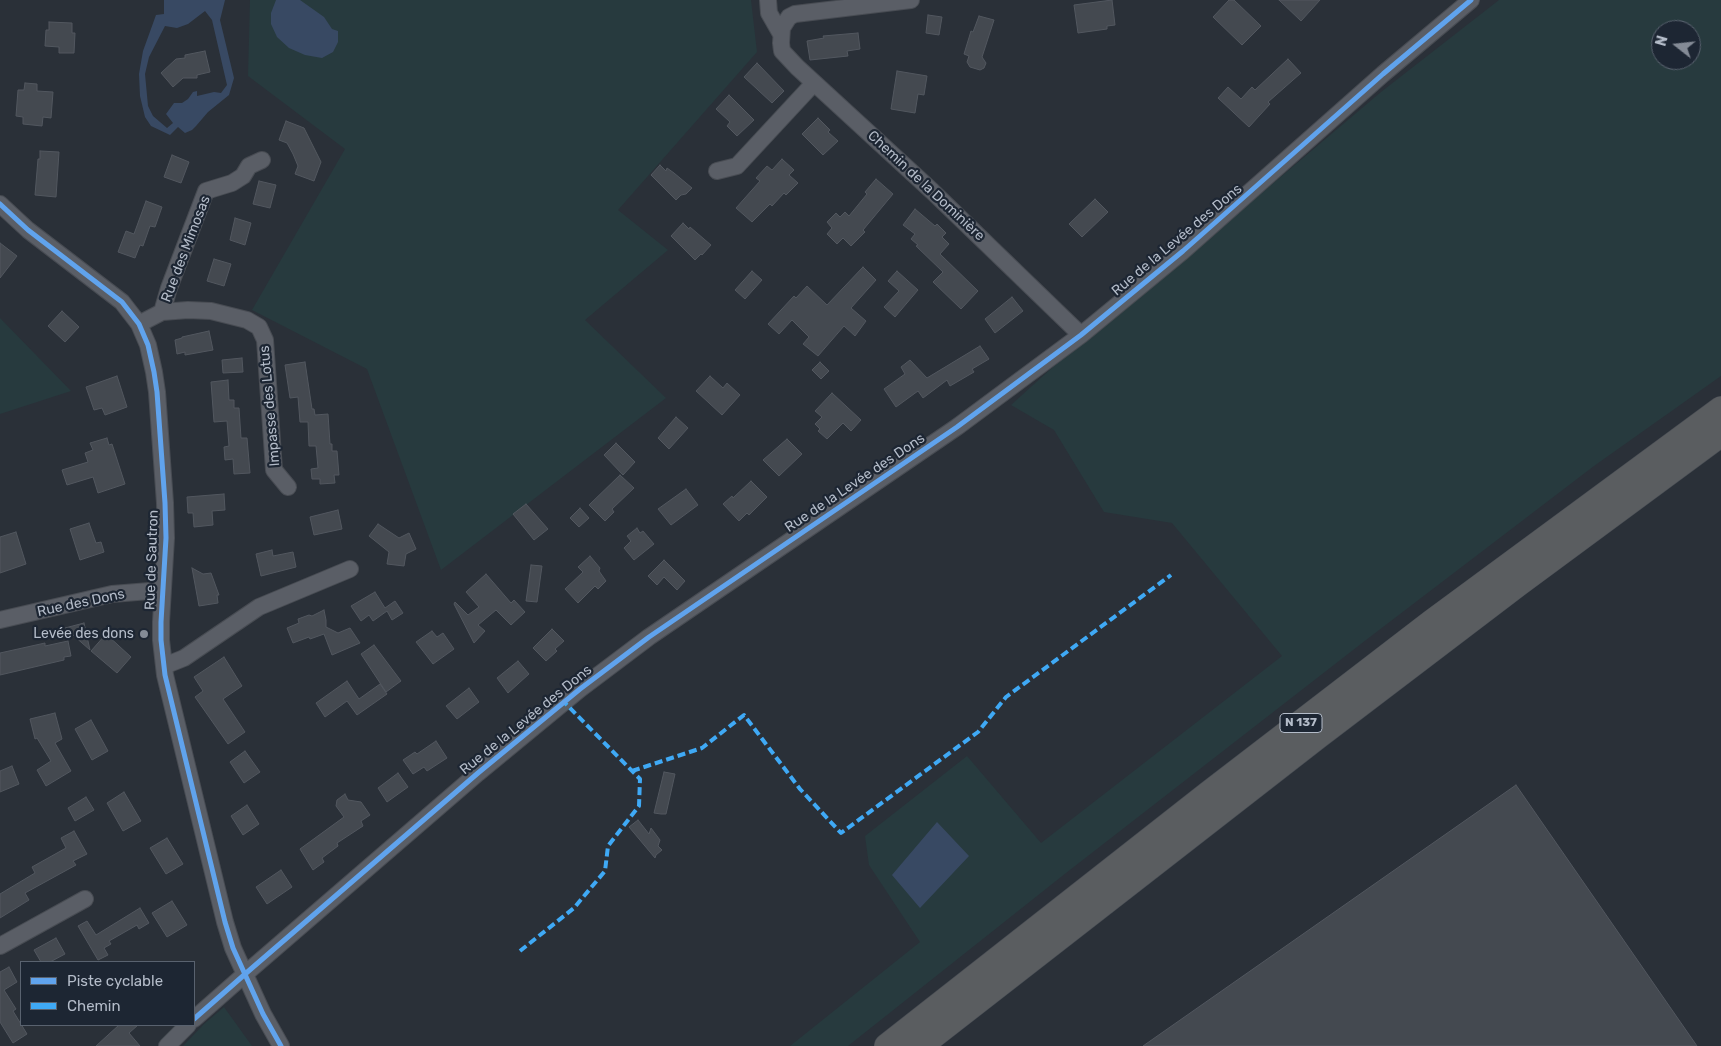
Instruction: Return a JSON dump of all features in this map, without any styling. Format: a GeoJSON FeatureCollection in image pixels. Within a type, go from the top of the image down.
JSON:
{"type":"FeatureCollection","features":[{"type":"Feature","properties":{"kind":"highway","name":"N 137"},"geometry":{"type":"LineString","coordinates":[[887,1046],[1208,794],[1432,622],[1721,409]]}},
{"type":"Feature","properties":{"kind":"highway","name":"N 137"},"geometry":{"type":"LineString","coordinates":[[920,1046],[1317,736],[1721,434]]}},
{"type":"Feature","properties":{"kind":"street","name":"Chemin de la Dominière"},"geometry":{"type":"LineString","coordinates":[[768,0],[769,13],[781,34],[782,51],[796,67],[932,191],[1081,335]]}},
{"type":"Feature","properties":{"kind":"street"},"geometry":{"type":"LineString","coordinates":[[781,34],[782,28],[789,17],[803,12],[911,0]]}},
{"type":"Feature","properties":{"kind":"street","name":"Rue de la Levée des Dons"},"geometry":{"type":"LineString","coordinates":[[195,1018],[478,773],[580,689],[648,637],[957,427],[1081,335],[1183,251],[1383,74],[1471,0]]}},
{"type":"Feature","properties":{"kind":"street"},"geometry":{"type":"LineString","coordinates":[[718,171],[737,166],[814,83]]}},
{"type":"Feature","properties":{"kind":"street","name":"Rue des Mimosas"},"geometry":{"type":"LineString","coordinates":[[162,312],[169,288],[206,191],[232,183],[242,176],[249,166],[262,160]]}},
{"type":"Feature","properties":{"kind":"street","name":"Rue de Sautron"},"geometry":{"type":"LineString","coordinates":[[0,204],[28,230],[104,286],[122,302],[139,324],[151,356],[159,412],[165,503],[166,538],[161,640],[164,666],[225,922],[233,948],[263,1014],[281,1046]]}},
{"type":"Feature","properties":{"kind":"street","name":"Impasse des Lotus"},"geometry":{"type":"LineString","coordinates":[[139,324],[162,312],[188,310],[211,311],[247,320],[259,327],[265,340],[274,470],[288,487]]}},
{"type":"Feature","properties":{"kind":"street"},"geometry":{"type":"LineString","coordinates":[[164,666],[184,658],[259,607],[350,569]]}},
{"type":"Feature","properties":{"kind":"street","name":"Rue des Dons"},"geometry":{"type":"LineString","coordinates":[[0,620],[112,594],[162,590]]}},
{"type":"Feature","properties":{"kind":"street"},"geometry":{"type":"LineString","coordinates":[[0,946],[85,899]]}},
{"type":"Feature","properties":{"kind":"street"},"geometry":{"type":"LineString","coordinates":[[167,1046],[187,1026]]}},
{"type":"Feature","properties":{"kind":"green space"},"geometry":{"type":"Polygon","coordinates":[[[250,0],[751,0],[757,52],[618,210],[668,250],[585,320],[666,398],[441,570],[367,369],[252,310],[345,149],[248,76],[250,0]]]}},
{"type":"Feature","properties":{"kind":"green space"},"geometry":{"type":"Polygon","coordinates":[[[1499,0],[1721,0],[1721,376],[1594,466],[1366,640],[1066,873],[848,1046],[790,1046],[920,942],[869,865],[865,836],[967,756],[1041,843],[1282,656],[1172,523],[1104,512],[1054,430],[1011,405],[1075,347],[1134,301],[1381,92],[1499,0]]]}},
{"type":"Feature","properties":{"kind":"green space"},"geometry":{"type":"Polygon","coordinates":[[[0,318],[71,391],[0,414],[0,318]]]}},
{"type":"Feature","properties":{"kind":"green space"},"geometry":{"type":"Polygon","coordinates":[[[224,1007],[252,1046],[183,1046],[204,1024],[224,1007]]]}},
{"type":"Feature","properties":{"kind":"water"},"geometry":{"type":"Polygon","coordinates":[[[164,0],[225,0],[220,20],[234,78],[229,95],[208,112],[192,130],[185,133],[178,127],[170,135],[151,126],[145,117],[140,96],[139,74],[143,51],[156,15],[164,14],[164,0]],[[205,11],[188,24],[177,28],[165,26],[149,57],[145,74],[148,106],[153,116],[167,128],[173,123],[166,114],[174,103],[182,103],[193,92],[197,91],[197,96],[214,92],[221,93],[227,85],[212,20],[205,11]]]}},
{"type":"Feature","properties":{"kind":"water"},"geometry":{"type":"Polygon","coordinates":[[[276,0],[300,0],[324,17],[332,29],[338,31],[338,42],[333,52],[322,58],[305,55],[289,48],[277,37],[271,24],[271,13],[276,0]]]}},
{"type":"Feature","properties":{"kind":"water"},"geometry":{"type":"Polygon","coordinates":[[[937,822],[969,856],[920,908],[892,875],[937,822]]]}},
{"type":"Feature","properties":{"kind":"building"},"geometry":{"type":"Polygon","coordinates":[[[1112,0],[1115,25],[1107,26],[1107,29],[1078,33],[1074,5],[1112,0]]]}},
{"type":"Feature","properties":{"kind":"building"},"geometry":{"type":"Polygon","coordinates":[[[1229,0],[1234,0],[1261,26],[1242,45],[1213,17],[1229,0]]]}},
{"type":"Feature","properties":{"kind":"building"},"geometry":{"type":"Polygon","coordinates":[[[1279,0],[1320,0],[1301,21],[1279,0]]]}},
{"type":"Feature","properties":{"kind":"building"},"geometry":{"type":"Polygon","coordinates":[[[928,15],[942,17],[939,35],[926,33],[928,15]]]}},
{"type":"Feature","properties":{"kind":"building"},"geometry":{"type":"Polygon","coordinates":[[[979,16],[994,20],[982,57],[986,63],[984,68],[980,70],[970,67],[967,62],[969,56],[964,54],[971,31],[973,32],[979,16]]]}},
{"type":"Feature","properties":{"kind":"building"},"geometry":{"type":"Polygon","coordinates":[[[49,22],[72,23],[72,33],[75,33],[74,53],[59,53],[59,47],[45,46],[46,30],[49,30],[49,22]]]}},
{"type":"Feature","properties":{"kind":"building"},"geometry":{"type":"Polygon","coordinates":[[[858,33],[860,49],[847,51],[848,56],[810,60],[807,41],[824,38],[823,36],[858,33]]]}},
{"type":"Feature","properties":{"kind":"building"},"geometry":{"type":"Polygon","coordinates":[[[205,51],[210,72],[197,75],[197,78],[183,78],[173,87],[161,73],[176,59],[205,51]]]}},
{"type":"Feature","properties":{"kind":"building"},"geometry":{"type":"Polygon","coordinates":[[[1288,59],[1301,73],[1268,102],[1270,104],[1249,127],[1218,98],[1228,87],[1241,99],[1252,87],[1255,90],[1288,59]]]}},
{"type":"Feature","properties":{"kind":"building"},"geometry":{"type":"Polygon","coordinates":[[[757,63],[784,91],[772,103],[744,77],[757,63]]]}},
{"type":"Feature","properties":{"kind":"building"},"geometry":{"type":"Polygon","coordinates":[[[897,71],[927,76],[924,95],[918,94],[915,113],[891,109],[897,71]]]}},
{"type":"Feature","properties":{"kind":"building"},"geometry":{"type":"Polygon","coordinates":[[[25,83],[37,84],[37,91],[53,92],[51,118],[43,117],[42,126],[23,124],[23,117],[16,116],[18,90],[24,90],[25,83]]]}},
{"type":"Feature","properties":{"kind":"building"},"geometry":{"type":"Polygon","coordinates":[[[729,95],[754,120],[737,136],[727,126],[730,122],[716,109],[729,95]]]}},
{"type":"Feature","properties":{"kind":"building"},"geometry":{"type":"Polygon","coordinates":[[[818,118],[830,130],[828,132],[838,141],[823,155],[802,134],[818,118]]]}},
{"type":"Feature","properties":{"kind":"building"},"geometry":{"type":"Polygon","coordinates":[[[286,121],[304,128],[321,162],[314,181],[295,174],[298,166],[293,154],[287,143],[279,140],[286,121]]]}},
{"type":"Feature","properties":{"kind":"building"},"geometry":{"type":"Polygon","coordinates":[[[40,151],[59,152],[56,197],[35,195],[40,151]]]}},
{"type":"Feature","properties":{"kind":"building"},"geometry":{"type":"Polygon","coordinates":[[[172,155],[189,162],[181,183],[164,177],[172,155]]]}},
{"type":"Feature","properties":{"kind":"building"},"geometry":{"type":"Polygon","coordinates":[[[782,159],[794,170],[789,175],[798,183],[786,195],[784,193],[772,206],[770,204],[752,222],[736,208],[760,181],[756,178],[767,166],[772,170],[782,159]]]}},
{"type":"Feature","properties":{"kind":"building"},"geometry":{"type":"Polygon","coordinates":[[[660,165],[666,171],[667,168],[674,173],[692,188],[676,200],[651,175],[660,165]]]}},
{"type":"Feature","properties":{"kind":"building"},"geometry":{"type":"Polygon","coordinates":[[[876,179],[893,194],[863,230],[865,232],[851,246],[843,238],[837,244],[827,234],[832,228],[827,222],[836,213],[840,217],[845,212],[849,216],[867,194],[865,192],[876,179]]]}},
{"type":"Feature","properties":{"kind":"building"},"geometry":{"type":"Polygon","coordinates":[[[259,181],[276,185],[270,208],[253,204],[259,181]]]}},
{"type":"Feature","properties":{"kind":"building"},"geometry":{"type":"Polygon","coordinates":[[[1095,199],[1108,212],[1082,237],[1069,224],[1095,199]]]}},
{"type":"Feature","properties":{"kind":"building"},"geometry":{"type":"Polygon","coordinates":[[[146,201],[162,207],[155,227],[150,226],[143,246],[140,245],[135,258],[118,252],[126,231],[134,234],[146,201]]]}},
{"type":"Feature","properties":{"kind":"building"},"geometry":{"type":"Polygon","coordinates":[[[915,209],[935,226],[937,224],[946,233],[942,237],[949,244],[940,254],[978,291],[961,309],[933,282],[943,272],[916,246],[918,245],[911,239],[915,234],[903,225],[915,209]]]}},
{"type":"Feature","properties":{"kind":"building"},"geometry":{"type":"Polygon","coordinates":[[[235,218],[251,223],[245,245],[230,240],[235,218]]]}},
{"type":"Feature","properties":{"kind":"building"},"geometry":{"type":"Polygon","coordinates":[[[683,223],[711,245],[695,260],[671,236],[683,223]]]}},
{"type":"Feature","properties":{"kind":"building"},"geometry":{"type":"Polygon","coordinates":[[[0,243],[17,256],[0,278],[0,243]]]}},
{"type":"Feature","properties":{"kind":"building"},"geometry":{"type":"Polygon","coordinates":[[[214,259],[231,264],[224,286],[207,281],[214,259]]]}},
{"type":"Feature","properties":{"kind":"building"},"geometry":{"type":"Polygon","coordinates":[[[863,267],[876,280],[851,308],[866,321],[855,336],[844,326],[818,356],[803,344],[809,337],[792,320],[779,334],[768,324],[794,296],[796,298],[807,286],[827,305],[863,267]]]}},
{"type":"Feature","properties":{"kind":"building"},"geometry":{"type":"Polygon","coordinates":[[[752,271],[762,280],[745,299],[735,290],[752,271]]]}},
{"type":"Feature","properties":{"kind":"building"},"geometry":{"type":"Polygon","coordinates":[[[897,271],[918,290],[895,317],[884,307],[899,291],[888,281],[897,271]]]}},
{"type":"Feature","properties":{"kind":"building"},"geometry":{"type":"Polygon","coordinates":[[[1012,297],[1023,311],[995,333],[985,319],[1012,297]]]}},
{"type":"Feature","properties":{"kind":"building"},"geometry":{"type":"Polygon","coordinates":[[[62,311],[79,327],[65,342],[48,326],[62,311]]]}},
{"type":"Feature","properties":{"kind":"building"},"geometry":{"type":"Polygon","coordinates":[[[209,331],[213,350],[185,355],[185,352],[177,354],[175,340],[209,331]]]}},
{"type":"Feature","properties":{"kind":"building"},"geometry":{"type":"Polygon","coordinates":[[[980,346],[989,359],[972,369],[974,372],[950,386],[947,380],[923,398],[918,391],[896,407],[884,389],[905,374],[901,367],[910,360],[927,378],[980,346]]]}},
{"type":"Feature","properties":{"kind":"building"},"geometry":{"type":"Polygon","coordinates":[[[242,358],[243,372],[223,373],[222,360],[242,358]]]}},
{"type":"Feature","properties":{"kind":"building"},"geometry":{"type":"Polygon","coordinates":[[[305,362],[312,409],[314,409],[315,415],[328,414],[330,444],[332,444],[332,451],[337,451],[339,475],[334,475],[335,483],[320,484],[320,479],[312,479],[311,469],[318,468],[316,446],[309,446],[308,422],[300,422],[298,397],[290,398],[285,365],[305,362]]]}},
{"type":"Feature","properties":{"kind":"building"},"geometry":{"type":"Polygon","coordinates":[[[820,362],[829,371],[821,379],[812,370],[820,362]]]}},
{"type":"Feature","properties":{"kind":"building"},"geometry":{"type":"Polygon","coordinates":[[[117,376],[127,407],[105,415],[102,408],[94,410],[86,387],[117,376]]]}},
{"type":"Feature","properties":{"kind":"building"},"geometry":{"type":"Polygon","coordinates":[[[710,376],[723,388],[727,383],[740,395],[722,415],[696,391],[710,376]]]}},
{"type":"Feature","properties":{"kind":"building"},"geometry":{"type":"Polygon","coordinates":[[[228,380],[229,400],[234,400],[234,408],[239,408],[241,438],[247,438],[250,473],[234,474],[233,459],[225,460],[224,447],[229,446],[227,421],[214,422],[211,382],[228,380]]]}},
{"type":"Feature","properties":{"kind":"building"},"geometry":{"type":"Polygon","coordinates":[[[832,393],[861,420],[851,431],[843,423],[827,439],[818,431],[820,429],[815,424],[822,417],[815,411],[832,393]]]}},
{"type":"Feature","properties":{"kind":"building"},"geometry":{"type":"Polygon","coordinates":[[[676,417],[688,428],[669,449],[658,438],[676,417]]]}},
{"type":"Feature","properties":{"kind":"building"},"geometry":{"type":"Polygon","coordinates":[[[107,438],[109,445],[112,444],[125,484],[98,493],[93,477],[67,485],[62,470],[88,462],[85,453],[93,450],[90,443],[107,438]]]}},
{"type":"Feature","properties":{"kind":"building"},"geometry":{"type":"Polygon","coordinates":[[[787,439],[802,454],[779,476],[763,460],[787,439]]]}},
{"type":"Feature","properties":{"kind":"building"},"geometry":{"type":"Polygon","coordinates":[[[616,443],[635,462],[623,475],[604,455],[616,443]]]}},
{"type":"Feature","properties":{"kind":"building"},"geometry":{"type":"Polygon","coordinates":[[[620,475],[634,488],[612,509],[614,512],[605,521],[589,505],[620,475]]]}},
{"type":"Feature","properties":{"kind":"building"},"geometry":{"type":"Polygon","coordinates":[[[751,481],[767,497],[749,515],[747,513],[739,521],[723,504],[732,496],[733,498],[751,481]]]}},
{"type":"Feature","properties":{"kind":"building"},"geometry":{"type":"Polygon","coordinates":[[[686,489],[698,505],[671,525],[658,509],[686,489]]]}},
{"type":"Feature","properties":{"kind":"building"},"geometry":{"type":"Polygon","coordinates":[[[224,494],[225,510],[212,511],[213,525],[194,527],[193,513],[188,513],[187,497],[224,494]]]}},
{"type":"Feature","properties":{"kind":"building"},"geometry":{"type":"Polygon","coordinates":[[[526,504],[548,529],[534,540],[513,514],[526,504]]]}},
{"type":"Feature","properties":{"kind":"building"},"geometry":{"type":"Polygon","coordinates":[[[580,508],[589,518],[579,527],[570,518],[580,508]]]}},
{"type":"Feature","properties":{"kind":"building"},"geometry":{"type":"Polygon","coordinates":[[[338,510],[342,529],[314,535],[310,517],[338,510]]]}},
{"type":"Feature","properties":{"kind":"building"},"geometry":{"type":"Polygon","coordinates":[[[89,523],[96,543],[101,542],[104,552],[80,560],[70,529],[89,523]]]}},
{"type":"Feature","properties":{"kind":"building"},"geometry":{"type":"Polygon","coordinates":[[[378,524],[399,538],[409,533],[416,549],[406,554],[404,566],[387,564],[389,552],[369,536],[378,524]]]}},
{"type":"Feature","properties":{"kind":"building"},"geometry":{"type":"Polygon","coordinates":[[[637,528],[640,533],[643,531],[654,544],[634,560],[624,548],[631,541],[627,536],[637,528]]]}},
{"type":"Feature","properties":{"kind":"building"},"geometry":{"type":"Polygon","coordinates":[[[16,532],[26,564],[0,573],[0,537],[16,532]]]}},
{"type":"Feature","properties":{"kind":"building"},"geometry":{"type":"Polygon","coordinates":[[[272,550],[273,556],[293,552],[296,567],[261,576],[256,554],[272,550]]]}},
{"type":"Feature","properties":{"kind":"building"},"geometry":{"type":"Polygon","coordinates":[[[590,556],[600,568],[599,571],[606,581],[598,589],[595,586],[578,603],[565,589],[583,572],[578,567],[590,556]]]}},
{"type":"Feature","properties":{"kind":"building"},"geometry":{"type":"Polygon","coordinates":[[[664,560],[685,581],[677,590],[664,577],[657,585],[648,576],[664,560]]]}},
{"type":"Feature","properties":{"kind":"building"},"geometry":{"type":"Polygon","coordinates":[[[531,565],[542,566],[537,602],[526,601],[531,565]]]}},
{"type":"Feature","properties":{"kind":"building"},"geometry":{"type":"Polygon","coordinates":[[[192,568],[203,574],[211,573],[219,595],[217,595],[218,603],[199,606],[192,568]]]}},
{"type":"Feature","properties":{"kind":"building"},"geometry":{"type":"Polygon","coordinates":[[[486,574],[511,603],[514,600],[525,612],[511,625],[496,610],[478,625],[485,631],[474,643],[454,604],[455,602],[468,615],[479,607],[466,592],[486,574]]]}},
{"type":"Feature","properties":{"kind":"building"},"geometry":{"type":"Polygon","coordinates":[[[375,592],[385,608],[395,601],[403,613],[392,620],[387,611],[373,621],[369,615],[361,621],[351,606],[375,592]]]}},
{"type":"Feature","properties":{"kind":"building"},"geometry":{"type":"Polygon","coordinates":[[[324,610],[326,627],[338,633],[350,628],[360,643],[332,655],[324,634],[293,643],[287,628],[299,623],[298,619],[309,615],[312,616],[324,610]]]}},
{"type":"Feature","properties":{"kind":"building"},"geometry":{"type":"Polygon","coordinates":[[[84,623],[90,650],[65,628],[84,623]]]}},
{"type":"Feature","properties":{"kind":"building"},"geometry":{"type":"Polygon","coordinates":[[[552,629],[564,641],[546,661],[533,648],[552,629]]]}},
{"type":"Feature","properties":{"kind":"building"},"geometry":{"type":"Polygon","coordinates":[[[432,631],[437,637],[443,633],[454,649],[433,664],[416,642],[432,631]]]}},
{"type":"Feature","properties":{"kind":"building"},"geometry":{"type":"Polygon","coordinates":[[[106,634],[131,657],[117,673],[91,651],[106,634]]]}},
{"type":"Feature","properties":{"kind":"building"},"geometry":{"type":"Polygon","coordinates":[[[68,641],[71,656],[64,657],[64,660],[0,675],[0,653],[45,643],[45,646],[68,641]]]}},
{"type":"Feature","properties":{"kind":"building"},"geometry":{"type":"Polygon","coordinates":[[[374,645],[401,681],[386,692],[361,654],[374,645]]]}},
{"type":"Feature","properties":{"kind":"building"},"geometry":{"type":"Polygon","coordinates":[[[224,657],[242,686],[223,699],[245,732],[228,744],[195,697],[203,691],[194,677],[224,657]]]}},
{"type":"Feature","properties":{"kind":"building"},"geometry":{"type":"Polygon","coordinates":[[[518,661],[529,674],[508,693],[497,678],[518,661]]]}},
{"type":"Feature","properties":{"kind":"building"},"geometry":{"type":"Polygon","coordinates":[[[347,681],[359,699],[380,684],[387,694],[357,715],[347,701],[325,717],[316,703],[347,681]]]}},
{"type":"Feature","properties":{"kind":"building"},"geometry":{"type":"Polygon","coordinates":[[[469,688],[479,702],[457,719],[446,706],[469,688]]]}},
{"type":"Feature","properties":{"kind":"building"},"geometry":{"type":"Polygon","coordinates":[[[55,713],[62,739],[55,743],[71,771],[46,786],[37,770],[51,761],[37,738],[35,739],[30,719],[55,713]]]}},
{"type":"Feature","properties":{"kind":"building"},"geometry":{"type":"Polygon","coordinates":[[[91,720],[108,751],[92,760],[75,729],[91,720]]]}},
{"type":"Feature","properties":{"kind":"building"},"geometry":{"type":"Polygon","coordinates":[[[436,741],[447,758],[427,771],[424,767],[413,774],[403,760],[415,752],[417,754],[436,741]]]}},
{"type":"Feature","properties":{"kind":"building"},"geometry":{"type":"Polygon","coordinates":[[[245,751],[260,772],[244,783],[230,762],[245,751]]]}},
{"type":"Feature","properties":{"kind":"building"},"geometry":{"type":"Polygon","coordinates":[[[12,766],[19,784],[0,792],[0,771],[12,766]]]}},
{"type":"Feature","properties":{"kind":"building"},"geometry":{"type":"Polygon","coordinates":[[[664,772],[675,774],[666,814],[654,813],[664,772]]]}},
{"type":"Feature","properties":{"kind":"building"},"geometry":{"type":"Polygon","coordinates":[[[398,773],[408,787],[387,802],[378,788],[398,773]]]}},
{"type":"Feature","properties":{"kind":"building"},"geometry":{"type":"Polygon","coordinates":[[[1516,785],[1697,1046],[1143,1046],[1516,785]]]}},
{"type":"Feature","properties":{"kind":"building"},"geometry":{"type":"Polygon","coordinates":[[[124,792],[141,821],[123,831],[107,803],[124,792]]]}},
{"type":"Feature","properties":{"kind":"building"},"geometry":{"type":"Polygon","coordinates":[[[345,794],[348,800],[361,802],[370,815],[361,821],[363,826],[337,843],[338,846],[322,858],[324,862],[313,870],[300,849],[344,817],[336,806],[337,800],[345,794]]]}},
{"type":"Feature","properties":{"kind":"building"},"geometry":{"type":"Polygon","coordinates":[[[86,797],[94,810],[75,821],[68,808],[86,797]]]}},
{"type":"Feature","properties":{"kind":"building"},"geometry":{"type":"Polygon","coordinates":[[[247,805],[259,824],[243,835],[231,816],[247,805]]]}},
{"type":"Feature","properties":{"kind":"building"},"geometry":{"type":"Polygon","coordinates":[[[638,820],[649,834],[651,828],[660,840],[658,846],[662,850],[655,858],[629,827],[638,820]]]}},
{"type":"Feature","properties":{"kind":"building"},"geometry":{"type":"Polygon","coordinates":[[[74,831],[87,854],[73,861],[76,865],[25,893],[29,900],[0,918],[0,894],[35,873],[32,867],[66,848],[61,838],[74,831]]]}},
{"type":"Feature","properties":{"kind":"building"},"geometry":{"type":"Polygon","coordinates":[[[167,838],[183,864],[166,874],[150,848],[167,838]]]}},
{"type":"Feature","properties":{"kind":"building"},"geometry":{"type":"Polygon","coordinates":[[[281,870],[292,887],[267,904],[256,887],[281,870]]]}},
{"type":"Feature","properties":{"kind":"building"},"geometry":{"type":"Polygon","coordinates":[[[172,901],[187,925],[167,937],[152,913],[172,901]]]}},
{"type":"Feature","properties":{"kind":"building"},"geometry":{"type":"Polygon","coordinates":[[[140,908],[149,923],[139,929],[137,925],[109,941],[111,944],[104,948],[108,955],[98,960],[78,926],[87,921],[96,935],[140,908]]]}},
{"type":"Feature","properties":{"kind":"building"},"geometry":{"type":"Polygon","coordinates":[[[56,938],[65,954],[52,961],[40,961],[34,950],[56,938]]]}},
{"type":"Feature","properties":{"kind":"building"},"geometry":{"type":"Polygon","coordinates":[[[9,967],[17,982],[4,990],[16,1009],[13,1011],[20,1026],[22,1026],[27,1034],[13,1043],[0,1022],[0,972],[9,967]]]}},
{"type":"Feature","properties":{"kind":"building"},"geometry":{"type":"Polygon","coordinates":[[[118,1026],[137,1026],[129,1033],[140,1046],[96,1046],[118,1026]]]}},
{"type":"Feature","properties":{"kind":"marked path"},"geometry":{"type":"LineString","coordinates":[[632,771],[702,748],[744,715],[800,789],[841,833],[978,732],[1006,697],[1171,575]]}},
{"type":"Feature","properties":{"kind":"marked path"},"geometry":{"type":"LineString","coordinates":[[520,951],[574,908],[605,871],[608,846],[639,806],[640,779],[564,702]]}},
{"type":"Feature","properties":{"kind":"cycle path"},"geometry":{"type":"LineString","coordinates":[[195,1018],[478,773],[580,689],[649,637],[957,427],[1081,335],[1183,251],[1383,74],[1471,0]]}},
{"type":"Feature","properties":{"kind":"cycle path"},"geometry":{"type":"LineString","coordinates":[[0,204],[28,230],[122,302],[139,324],[148,345],[157,392],[165,503],[166,538],[161,622],[165,675],[233,948],[263,1014],[281,1046]]}},
{"type":"Feature","properties":{"kind":"place","name":"Levée des dons"},"geometry":{"type":"Point","coordinates":[144,634]}}]}
